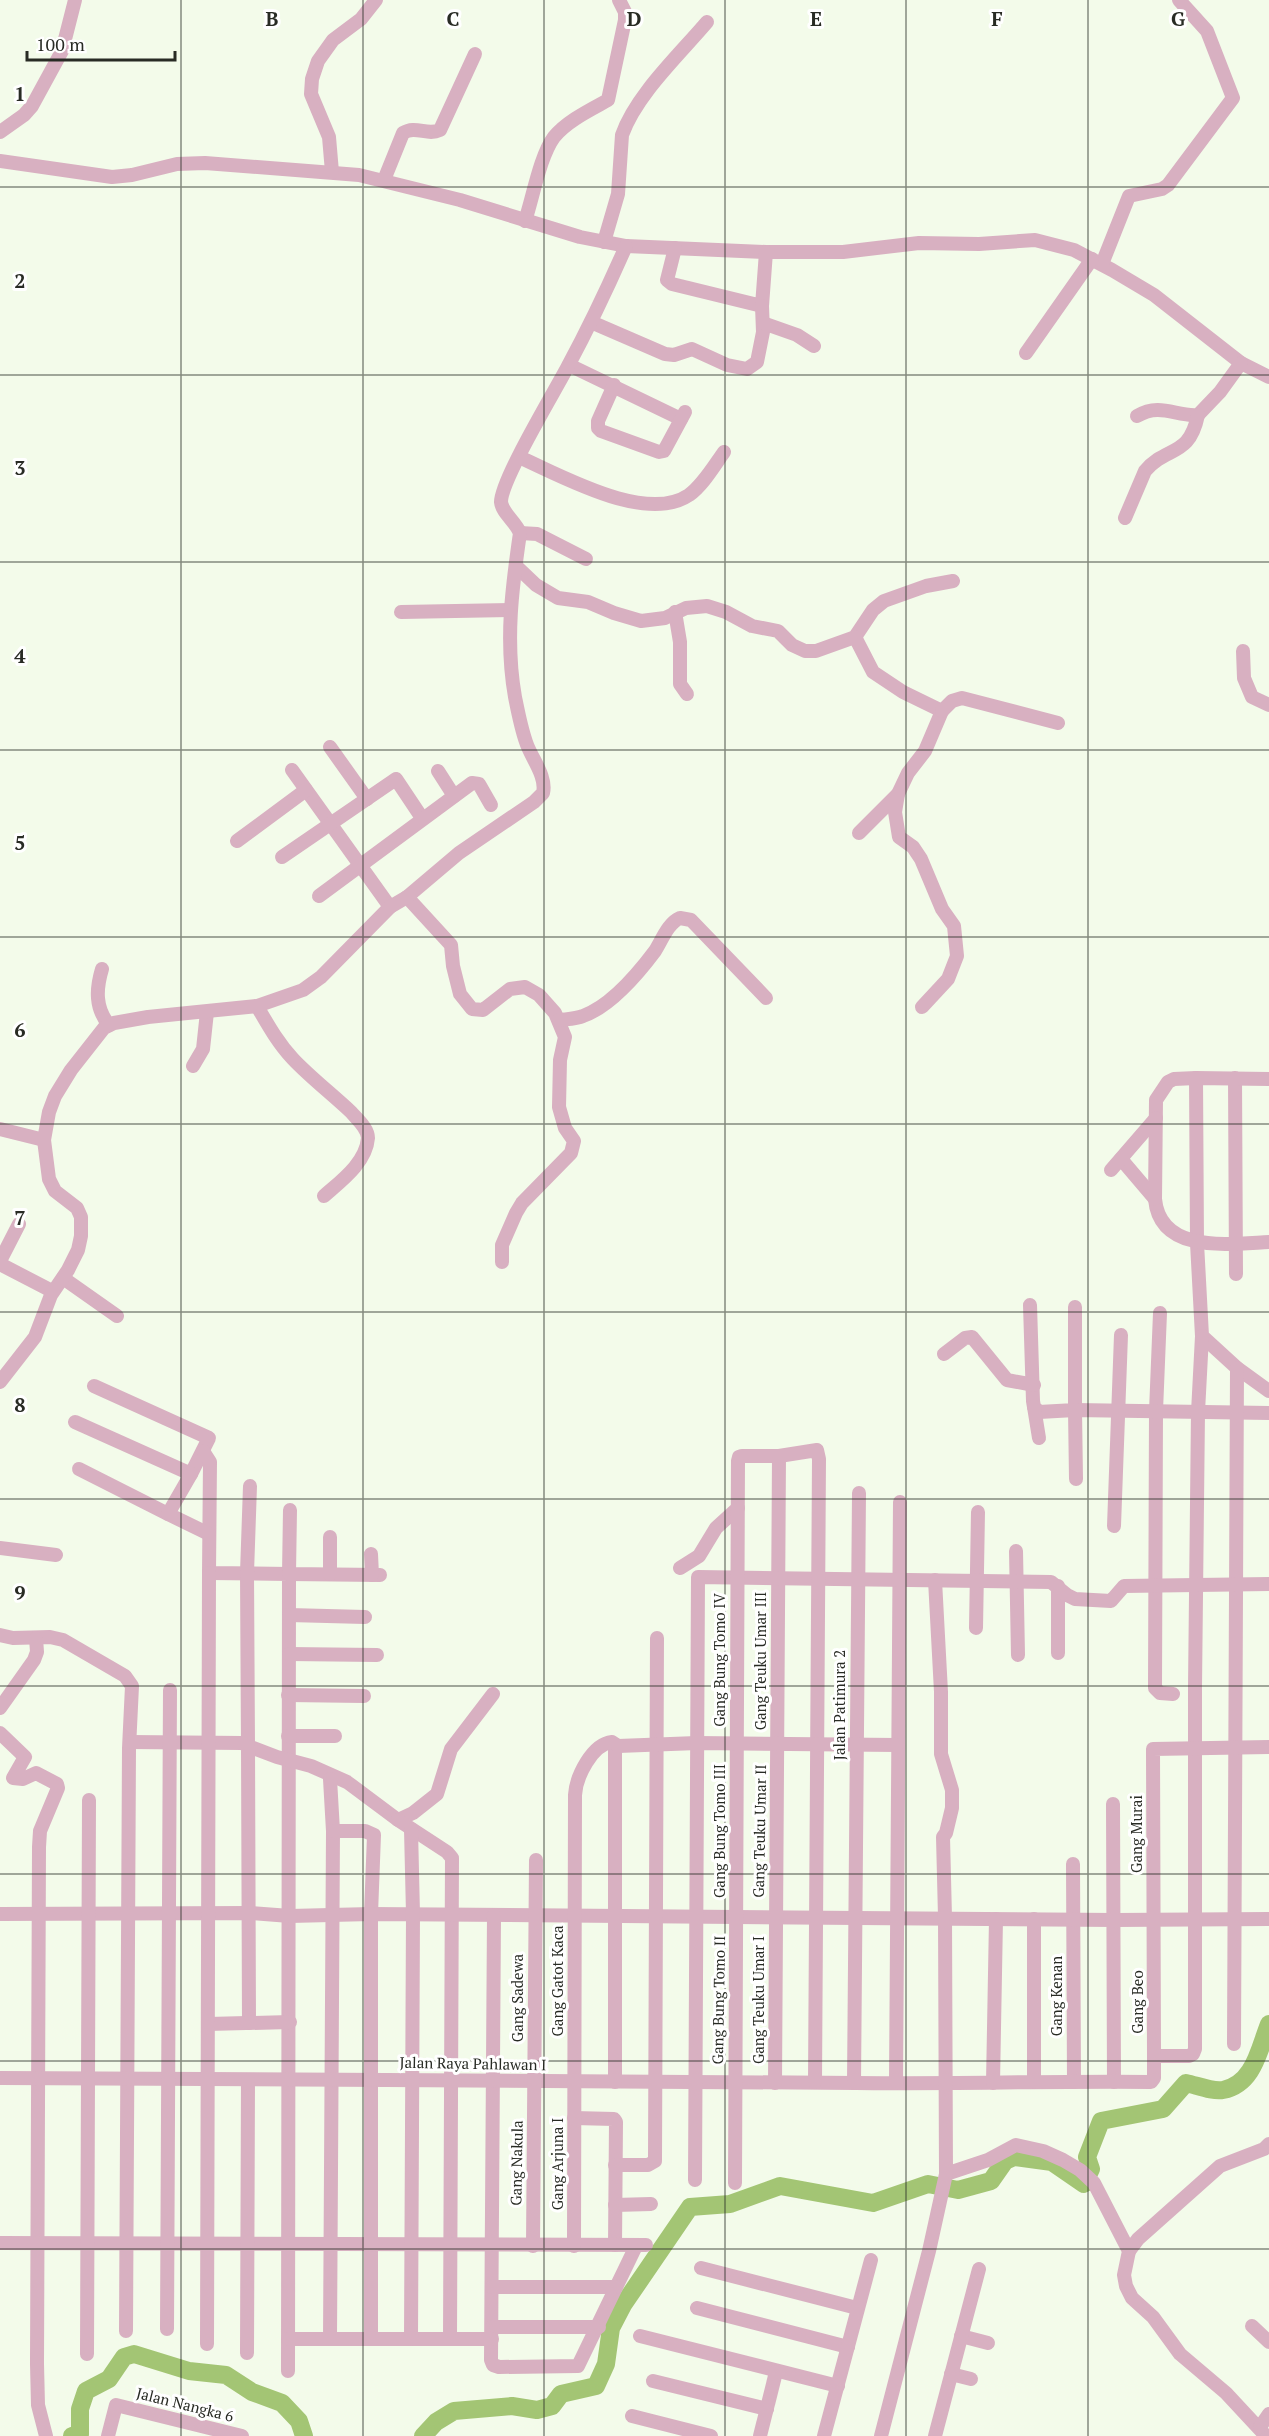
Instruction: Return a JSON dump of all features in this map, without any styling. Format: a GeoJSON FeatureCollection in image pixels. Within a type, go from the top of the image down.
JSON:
{"type":"FeatureCollection","features":[{"type":"Feature","properties":{"kind":"street"},"geometry":{"type":"LineString","coordinates":[[0,132],[28,112],[54,67],[68,33],[75,0]]}},
{"type":"Feature","properties":{"kind":"street"},"geometry":{"type":"LineString","coordinates":[[332,172],[329,137],[311,94],[312,79],[318,61],[333,40],[361,19],[376,0]]}},
{"type":"Feature","properties":{"kind":"street"},"geometry":{"type":"LineString","coordinates":[[525,221],[544,159],[553,139],[567,126],[608,100],[625,20],[625,12],[619,0]]}},
{"type":"Feature","properties":{"kind":"street"},"geometry":{"type":"LineString","coordinates":[[1026,353],[1097,261],[1129,196],[1162,189],[1168,185],[1233,98],[1207,31],[1179,0]]}},
{"type":"Feature","properties":{"kind":"street"},"geometry":{"type":"LineString","coordinates":[[606,233],[618,194],[622,135],[626,126],[645,96],[706,22]]}},
{"type":"Feature","properties":{"kind":"street"},"geometry":{"type":"LineString","coordinates":[[384,180],[403,133],[414,129],[430,133],[440,130],[475,54]]}},
{"type":"Feature","properties":{"kind":"street"},"geometry":{"type":"LineString","coordinates":[[0,161],[112,177],[187,163],[332,172],[384,180],[460,200],[525,221],[606,233],[626,246],[766,252],[843,252],[910,244],[979,244],[1035,240],[1074,250],[1097,261],[1154,295],[1239,367],[1269,377]]}},
{"type":"Feature","properties":{"kind":"street"},"geometry":{"type":"LineString","coordinates":[[0,1382],[35,1337],[52,1292],[63,1278],[78,1250],[82,1224],[77,1208],[60,1196],[49,1179],[44,1140],[49,1112],[55,1096],[71,1070],[109,1025],[148,1017],[257,1006],[303,990],[390,907],[407,897],[454,857],[534,802],[543,793],[542,779],[525,741],[515,697],[509,640],[510,610],[520,532],[502,507],[501,501],[519,457],[591,322],[626,246]]}},
{"type":"Feature","properties":{"kind":"street"},"geometry":{"type":"LineString","coordinates":[[675,248],[666,275],[667,280],[672,284],[762,306]]}},
{"type":"Feature","properties":{"kind":"street"},"geometry":{"type":"LineString","coordinates":[[591,322],[665,354],[674,355],[692,349],[727,365],[747,369],[757,362],[761,352],[766,252]]}},
{"type":"Feature","properties":{"kind":"street"},"geometry":{"type":"LineString","coordinates":[[763,323],[797,335],[814,346]]}},
{"type":"Feature","properties":{"kind":"street"},"geometry":{"type":"LineString","coordinates":[[569,364],[683,415],[664,451],[659,453],[598,428],[598,421],[615,385]]}},
{"type":"Feature","properties":{"kind":"street"},"geometry":{"type":"LineString","coordinates":[[1125,518],[1144,471],[1184,446],[1195,429],[1198,415],[1239,367]]}},
{"type":"Feature","properties":{"kind":"street"},"geometry":{"type":"LineString","coordinates":[[1137,416],[1144,412],[1169,410],[1191,416],[1198,415]]}},
{"type":"Feature","properties":{"kind":"street"},"geometry":{"type":"LineString","coordinates":[[519,457],[620,500],[662,505],[678,501],[691,494],[724,452]]}},
{"type":"Feature","properties":{"kind":"street"},"geometry":{"type":"LineString","coordinates":[[520,532],[537,534],[586,559]]}},
{"type":"Feature","properties":{"kind":"street"},"geometry":{"type":"LineString","coordinates":[[516,566],[528,578],[558,598],[588,602],[641,621],[665,618],[696,605],[718,609],[752,626],[778,631],[792,645],[805,651],[816,651],[855,637],[873,610],[884,601],[926,586],[953,581]]}},
{"type":"Feature","properties":{"kind":"street"},"geometry":{"type":"LineString","coordinates":[[401,612],[510,610]]}},
{"type":"Feature","properties":{"kind":"street"},"geometry":{"type":"LineString","coordinates":[[675,612],[680,642],[680,684],[687,694]]}},
{"type":"Feature","properties":{"kind":"street"},"geometry":{"type":"LineString","coordinates":[[855,637],[873,672],[903,692],[942,711]]}},
{"type":"Feature","properties":{"kind":"street"},"geometry":{"type":"LineString","coordinates":[[1243,651],[1244,678],[1252,697],[1269,705]]}},
{"type":"Feature","properties":{"kind":"street"},"geometry":{"type":"LineString","coordinates":[[859,832],[897,794],[908,773],[926,751],[942,711],[952,701],[962,698],[1058,723]]}},
{"type":"Feature","properties":{"kind":"street"},"geometry":{"type":"LineString","coordinates":[[330,747],[367,799]]}},
{"type":"Feature","properties":{"kind":"street"},"geometry":{"type":"LineString","coordinates":[[292,770],[390,907]]}},
{"type":"Feature","properties":{"kind":"street"},"geometry":{"type":"LineString","coordinates":[[438,771],[454,796]]}},
{"type":"Feature","properties":{"kind":"street"},"geometry":{"type":"LineString","coordinates":[[282,857],[398,779],[422,818]]}},
{"type":"Feature","properties":{"kind":"street"},"geometry":{"type":"LineString","coordinates":[[319,896],[422,818],[477,782],[491,805]]}},
{"type":"Feature","properties":{"kind":"street"},"geometry":{"type":"LineString","coordinates":[[237,841],[306,790]]}},
{"type":"Feature","properties":{"kind":"street"},"geometry":{"type":"LineString","coordinates":[[897,794],[895,812],[899,837],[913,847],[921,859],[942,909],[954,926],[957,956],[948,979],[922,1007]]}},
{"type":"Feature","properties":{"kind":"street"},"geometry":{"type":"LineString","coordinates":[[407,897],[451,945],[453,966],[460,994],[472,1009],[483,1010],[510,989],[525,987],[539,995],[559,1020],[566,1037],[560,1060],[559,1107],[565,1128],[574,1141],[574,1145],[571,1153],[556,1170],[522,1203],[502,1245],[502,1262]]}},
{"type":"Feature","properties":{"kind":"street"},"geometry":{"type":"LineString","coordinates":[[559,1020],[581,1017],[600,1007],[631,980],[654,952],[672,924],[680,918],[691,920],[766,998]]}},
{"type":"Feature","properties":{"kind":"street"},"geometry":{"type":"LineString","coordinates":[[102,969],[98,1005],[100,1013],[109,1025]]}},
{"type":"Feature","properties":{"kind":"street"},"geometry":{"type":"LineString","coordinates":[[257,1006],[276,1039],[292,1059],[367,1130],[365,1148],[355,1166],[324,1196]]}},
{"type":"Feature","properties":{"kind":"street"},"geometry":{"type":"LineString","coordinates":[[194,1066],[202,1049],[207,1012]]}},
{"type":"Feature","properties":{"kind":"street"},"geometry":{"type":"LineString","coordinates":[[1154,2056],[1189,2056],[1195,2049],[1198,1412],[1202,1336],[1197,1243],[1196,1078]]}},
{"type":"Feature","properties":{"kind":"street"},"geometry":{"type":"LineString","coordinates":[[1235,1078],[1236,1274]]}},
{"type":"Feature","properties":{"kind":"street"},"geometry":{"type":"LineString","coordinates":[[1269,1079],[1174,1079],[1168,1082],[1156,1100],[1155,1118],[1155,1198],[1156,1213],[1161,1221],[1182,1237],[1197,1243],[1269,1242]]}},
{"type":"Feature","properties":{"kind":"street"},"geometry":{"type":"LineString","coordinates":[[1111,1170],[1155,1118]]}},
{"type":"Feature","properties":{"kind":"street"},"geometry":{"type":"LineString","coordinates":[[0,1129],[44,1140]]}},
{"type":"Feature","properties":{"kind":"street"},"geometry":{"type":"LineString","coordinates":[[1121,1159],[1155,1198]]}},
{"type":"Feature","properties":{"kind":"street"},"geometry":{"type":"LineString","coordinates":[[19,1224],[4,1245],[0,1263],[52,1292]]}},
{"type":"Feature","properties":{"kind":"street"},"geometry":{"type":"LineString","coordinates":[[63,1278],[117,1316]]}},
{"type":"Feature","properties":{"kind":"street"},"geometry":{"type":"LineString","coordinates":[[1030,1305],[1035,1407],[1039,1438]]}},
{"type":"Feature","properties":{"kind":"street"},"geometry":{"type":"LineString","coordinates":[[1076,1307],[1076,1479]]}},
{"type":"Feature","properties":{"kind":"street"},"geometry":{"type":"LineString","coordinates":[[1160,1313],[1156,1411],[1155,1688],[1160,1693],[1173,1694]]}},
{"type":"Feature","properties":{"kind":"street"},"geometry":{"type":"LineString","coordinates":[[1114,1526],[1121,1335]]}},
{"type":"Feature","properties":{"kind":"street"},"geometry":{"type":"LineString","coordinates":[[944,1354],[965,1338],[972,1336],[1007,1380],[1034,1385]]}},
{"type":"Feature","properties":{"kind":"street"},"geometry":{"type":"LineString","coordinates":[[1202,1336],[1237,1368],[1269,1391]]}},
{"type":"Feature","properties":{"kind":"street"},"geometry":{"type":"LineString","coordinates":[[1234,2044],[1237,1368]]}},
{"type":"Feature","properties":{"kind":"street"},"geometry":{"type":"LineString","coordinates":[[94,1386],[209,1438],[168,1514]]}},
{"type":"Feature","properties":{"kind":"street"},"geometry":{"type":"LineString","coordinates":[[1035,1407],[1039,1412],[1118,1410],[1269,1413]]}},
{"type":"Feature","properties":{"kind":"street"},"geometry":{"type":"LineString","coordinates":[[75,1422],[191,1474]]}},
{"type":"Feature","properties":{"kind":"street"},"geometry":{"type":"LineString","coordinates":[[779,1456],[817,1450],[819,1459],[815,2082]]}},
{"type":"Feature","properties":{"kind":"street"},"geometry":{"type":"LineString","coordinates":[[203,1451],[210,1462],[207,2343]]}},
{"type":"Feature","properties":{"kind":"street","name":"Gang Bung Tomo IV"},"geometry":{"type":"LineString","coordinates":[[736,1744],[739,1456],[779,1456]]}},
{"type":"Feature","properties":{"kind":"street","name":"Gang Teuku Umar III"},"geometry":{"type":"LineString","coordinates":[[777,1744],[779,1456]]}},
{"type":"Feature","properties":{"kind":"street"},"geometry":{"type":"LineString","coordinates":[[79,1469],[209,1534]]}},
{"type":"Feature","properties":{"kind":"street"},"geometry":{"type":"LineString","coordinates":[[249,2023],[247,1573],[250,1486]]}},
{"type":"Feature","properties":{"kind":"street","name":"Jalan Patimura 2"},"geometry":{"type":"LineString","coordinates":[[854,2083],[858,1493]]}},
{"type":"Feature","properties":{"kind":"street"},"geometry":{"type":"LineString","coordinates":[[896,2083],[900,1502]]}},
{"type":"Feature","properties":{"kind":"street"},"geometry":{"type":"LineString","coordinates":[[680,1568],[699,1556],[716,1528],[738,1508]]}},
{"type":"Feature","properties":{"kind":"street"},"geometry":{"type":"LineString","coordinates":[[288,2371],[291,1916],[288,1759],[290,1510]]}},
{"type":"Feature","properties":{"kind":"street"},"geometry":{"type":"LineString","coordinates":[[976,1628],[978,1512]]}},
{"type":"Feature","properties":{"kind":"street"},"geometry":{"type":"LineString","coordinates":[[330,1537],[330,1574]]}},
{"type":"Feature","properties":{"kind":"street"},"geometry":{"type":"LineString","coordinates":[[0,1548],[56,1555]]}},
{"type":"Feature","properties":{"kind":"street"},"geometry":{"type":"LineString","coordinates":[[1016,1551],[1018,1655]]}},
{"type":"Feature","properties":{"kind":"street"},"geometry":{"type":"LineString","coordinates":[[209,1573],[376,1575],[371,1554]]}},
{"type":"Feature","properties":{"kind":"street"},"geometry":{"type":"LineString","coordinates":[[694,2180],[698,1577],[1051,1582],[1066,1595],[1076,1599],[1111,1601],[1124,1586],[1269,1584]]}},
{"type":"Feature","properties":{"kind":"street"},"geometry":{"type":"LineString","coordinates":[[881,2436],[946,2177],[943,1838],[952,1808],[952,1790],[941,1754],[941,1692],[935,1580]]}},
{"type":"Feature","properties":{"kind":"street"},"geometry":{"type":"LineString","coordinates":[[1058,1586],[1058,1653]]}},
{"type":"Feature","properties":{"kind":"street"},"geometry":{"type":"LineString","coordinates":[[289,1615],[365,1617]]}},
{"type":"Feature","properties":{"kind":"street"},"geometry":{"type":"LineString","coordinates":[[0,1635],[13,1638],[63,1640],[125,1676],[132,1686],[128,1913],[126,2331]]}},
{"type":"Feature","properties":{"kind":"street"},"geometry":{"type":"LineString","coordinates":[[0,1708],[34,1660],[37,1652],[36,1638]]}},
{"type":"Feature","properties":{"kind":"street"},"geometry":{"type":"LineString","coordinates":[[615,2165],[656,2161],[654,2082],[657,1638]]}},
{"type":"Feature","properties":{"kind":"street"},"geometry":{"type":"LineString","coordinates":[[288,1654],[376,1655]]}},
{"type":"Feature","properties":{"kind":"street"},"geometry":{"type":"LineString","coordinates":[[166,2329],[170,1690]]}},
{"type":"Feature","properties":{"kind":"street"},"geometry":{"type":"LineString","coordinates":[[398,1820],[413,1813],[437,1794],[451,1749],[493,1694]]}},
{"type":"Feature","properties":{"kind":"street"},"geometry":{"type":"LineString","coordinates":[[288,1695],[364,1696]]}},
{"type":"Feature","properties":{"kind":"street"},"geometry":{"type":"LineString","coordinates":[[0,1733],[24,1754],[24,1759],[13,1778],[23,1779],[36,1773],[58,1786],[40,1831],[36,2244],[39,2412],[46,2436]]}},
{"type":"Feature","properties":{"kind":"street"},"geometry":{"type":"LineString","coordinates":[[288,1736],[334,1736]]}},
{"type":"Feature","properties":{"kind":"street"},"geometry":{"type":"LineString","coordinates":[[130,1742],[242,1743],[288,1759],[347,1782],[398,1820],[451,1855],[450,2338]]}},
{"type":"Feature","properties":{"kind":"street","name":"Gang Gatot Kaca"},"geometry":{"type":"LineString","coordinates":[[574,2081],[575,1790],[590,1758],[600,1746],[612,1742],[618,1746]]}},
{"type":"Feature","properties":{"kind":"street"},"geometry":{"type":"LineString","coordinates":[[615,2082],[615,1751],[618,1746],[697,1743],[897,1745]]}},
{"type":"Feature","properties":{"kind":"street","name":"Gang Bung Tomo III"},"geometry":{"type":"LineString","coordinates":[[736,1744],[737,1917]]}},
{"type":"Feature","properties":{"kind":"street","name":"Gang Teuku Umar II"},"geometry":{"type":"LineString","coordinates":[[776,1918],[777,1744]]}},
{"type":"Feature","properties":{"kind":"street"},"geometry":{"type":"LineString","coordinates":[[1196,1748],[1269,1747]]}},
{"type":"Feature","properties":{"kind":"street","name":"Gang Murai"},"geometry":{"type":"LineString","coordinates":[[1154,1920],[1153,1749],[1196,1748]]}},
{"type":"Feature","properties":{"kind":"street"},"geometry":{"type":"LineString","coordinates":[[330,1779],[333,1831],[330,2338]]}},
{"type":"Feature","properties":{"kind":"street"},"geometry":{"type":"LineString","coordinates":[[87,2354],[89,1800]]}},
{"type":"Feature","properties":{"kind":"street"},"geometry":{"type":"LineString","coordinates":[[1113,1804],[1114,2082]]}},
{"type":"Feature","properties":{"kind":"street"},"geometry":{"type":"LineString","coordinates":[[411,1829],[413,1914],[411,2339]]}},
{"type":"Feature","properties":{"kind":"street"},"geometry":{"type":"LineString","coordinates":[[333,1831],[365,1831],[374,1835],[371,1914],[371,2338]]}},
{"type":"Feature","properties":{"kind":"street","name":"Gang Sadewa"},"geometry":{"type":"LineString","coordinates":[[535,2081],[536,1860]]}},
{"type":"Feature","properties":{"kind":"street","name":"Gang Kenan"},"geometry":{"type":"LineString","coordinates":[[1073,1864],[1074,2077]]}},
{"type":"Feature","properties":{"kind":"street"},"geometry":{"type":"LineString","coordinates":[[0,1914],[250,1913],[291,1916],[452,1914],[776,1918],[1269,1919]]}},
{"type":"Feature","properties":{"kind":"street"},"geometry":{"type":"LineString","coordinates":[[0,2243],[86,2245],[410,2244],[492,2245],[533,2246],[574,2246],[641,2245],[616,2287],[582,2362],[575,2367],[500,2367],[494,2365],[491,2360],[492,2333],[492,2245],[494,1915]]}},
{"type":"Feature","properties":{"kind":"street","name":"Gang Bung Tomo II"},"geometry":{"type":"LineString","coordinates":[[735,2183],[737,1917]]}},
{"type":"Feature","properties":{"kind":"street","name":"Gang Teuku Umar I"},"geometry":{"type":"LineString","coordinates":[[775,2083],[776,1918]]}},
{"type":"Feature","properties":{"kind":"street"},"geometry":{"type":"LineString","coordinates":[[993,2083],[996,1919]]}},
{"type":"Feature","properties":{"kind":"street"},"geometry":{"type":"LineString","coordinates":[[1034,1919],[1034,2082]]}},
{"type":"Feature","properties":{"kind":"street","name":"Gang Beo"},"geometry":{"type":"LineString","coordinates":[[1151,2082],[1154,2078],[1154,1920]]}},
{"type":"Feature","properties":{"kind":"street"},"geometry":{"type":"LineString","coordinates":[[208,2024],[290,2022]]}},
{"type":"Feature","properties":{"kind":"street","name":"Jalan Raya Pahlawan I"},"geometry":{"type":"LineString","coordinates":[[0,2078],[993,2083],[1034,2082],[1074,2077],[1114,2082],[1151,2082]]}},
{"type":"Feature","properties":{"kind":"street"},"geometry":{"type":"LineString","coordinates":[[247,2353],[248,2080]]}},
{"type":"Feature","properties":{"kind":"street","name":"Gang Nakula"},"geometry":{"type":"LineString","coordinates":[[533,2246],[535,2081]]}},
{"type":"Feature","properties":{"kind":"street","name":"Gang Arjuna I"},"geometry":{"type":"LineString","coordinates":[[574,2081],[574,2246]]}},
{"type":"Feature","properties":{"kind":"street"},"geometry":{"type":"LineString","coordinates":[[574,2118],[614,2119],[615,2245]]}},
{"type":"Feature","properties":{"kind":"street"},"geometry":{"type":"LineString","coordinates":[[1269,2144],[1264,2149],[1220,2166],[1138,2239],[1129,2251],[1124,2275],[1132,2298],[1153,2317],[1180,2354],[1226,2393],[1263,2432],[1269,2414]]}},
{"type":"Feature","properties":{"kind":"street"},"geometry":{"type":"LineString","coordinates":[[946,2177],[988,2160],[1016,2145],[1043,2151],[1080,2170],[1094,2183],[1129,2251]]}},
{"type":"Feature","properties":{"kind":"street"},"geometry":{"type":"LineString","coordinates":[[615,2205],[651,2204]]}},
{"type":"Feature","properties":{"kind":"street"},"geometry":{"type":"LineString","coordinates":[[824,2436],[871,2260]]}},
{"type":"Feature","properties":{"kind":"street"},"geometry":{"type":"LineString","coordinates":[[701,2268],[857,2308]]}},
{"type":"Feature","properties":{"kind":"street"},"geometry":{"type":"LineString","coordinates":[[935,2436],[980,2269]]}},
{"type":"Feature","properties":{"kind":"street"},"geometry":{"type":"LineString","coordinates":[[492,2287],[616,2287]]}},
{"type":"Feature","properties":{"kind":"street"},"geometry":{"type":"LineString","coordinates":[[697,2308],[848,2347]]}},
{"type":"Feature","properties":{"kind":"street"},"geometry":{"type":"LineString","coordinates":[[1252,2326],[1269,2342]]}},
{"type":"Feature","properties":{"kind":"street"},"geometry":{"type":"LineString","coordinates":[[288,2339],[450,2338],[492,2333],[599,2327]]}},
{"type":"Feature","properties":{"kind":"street"},"geometry":{"type":"LineString","coordinates":[[640,2336],[838,2386]]}},
{"type":"Feature","properties":{"kind":"street"},"geometry":{"type":"LineString","coordinates":[[961,2336],[988,2343]]}},
{"type":"Feature","properties":{"kind":"street"},"geometry":{"type":"LineString","coordinates":[[760,2436],[776,2372]]}},
{"type":"Feature","properties":{"kind":"street"},"geometry":{"type":"LineString","coordinates":[[951,2374],[971,2379]]}},
{"type":"Feature","properties":{"kind":"street"},"geometry":{"type":"LineString","coordinates":[[653,2381],[767,2409]]}},
{"type":"Feature","properties":{"kind":"street","name":"Jalan Nangka 6"},"geometry":{"type":"LineString","coordinates":[[108,2436],[116,2405],[242,2436]]}},
{"type":"Feature","properties":{"kind":"street"},"geometry":{"type":"LineString","coordinates":[[632,2416],[660,2430],[711,2436]]}},
{"type":"Feature","properties":{"kind":"waterway"},"geometry":{"type":"LineString","coordinates":[[423,2436],[436,2422],[454,2411],[512,2406],[537,2410],[552,2406],[561,2394],[596,2386],[606,2364],[611,2328],[623,2305],[690,2207],[730,2204],[780,2186],[873,2203],[928,2184],[958,2190],[991,2181],[1005,2161],[1014,2157],[1052,2162],[1084,2184],[1091,2169],[1087,2157],[1101,2121],[1163,2109],[1186,2083],[1223,2090],[1242,2081],[1254,2064],[1269,2024]]}},
{"type":"Feature","properties":{"kind":"waterway"},"geometry":{"type":"LineString","coordinates":[[72,2436],[80,2434],[80,2409],[86,2391],[109,2379],[124,2357],[134,2354],[189,2371],[226,2375],[252,2392],[282,2403],[299,2421],[304,2436]]}}]}
